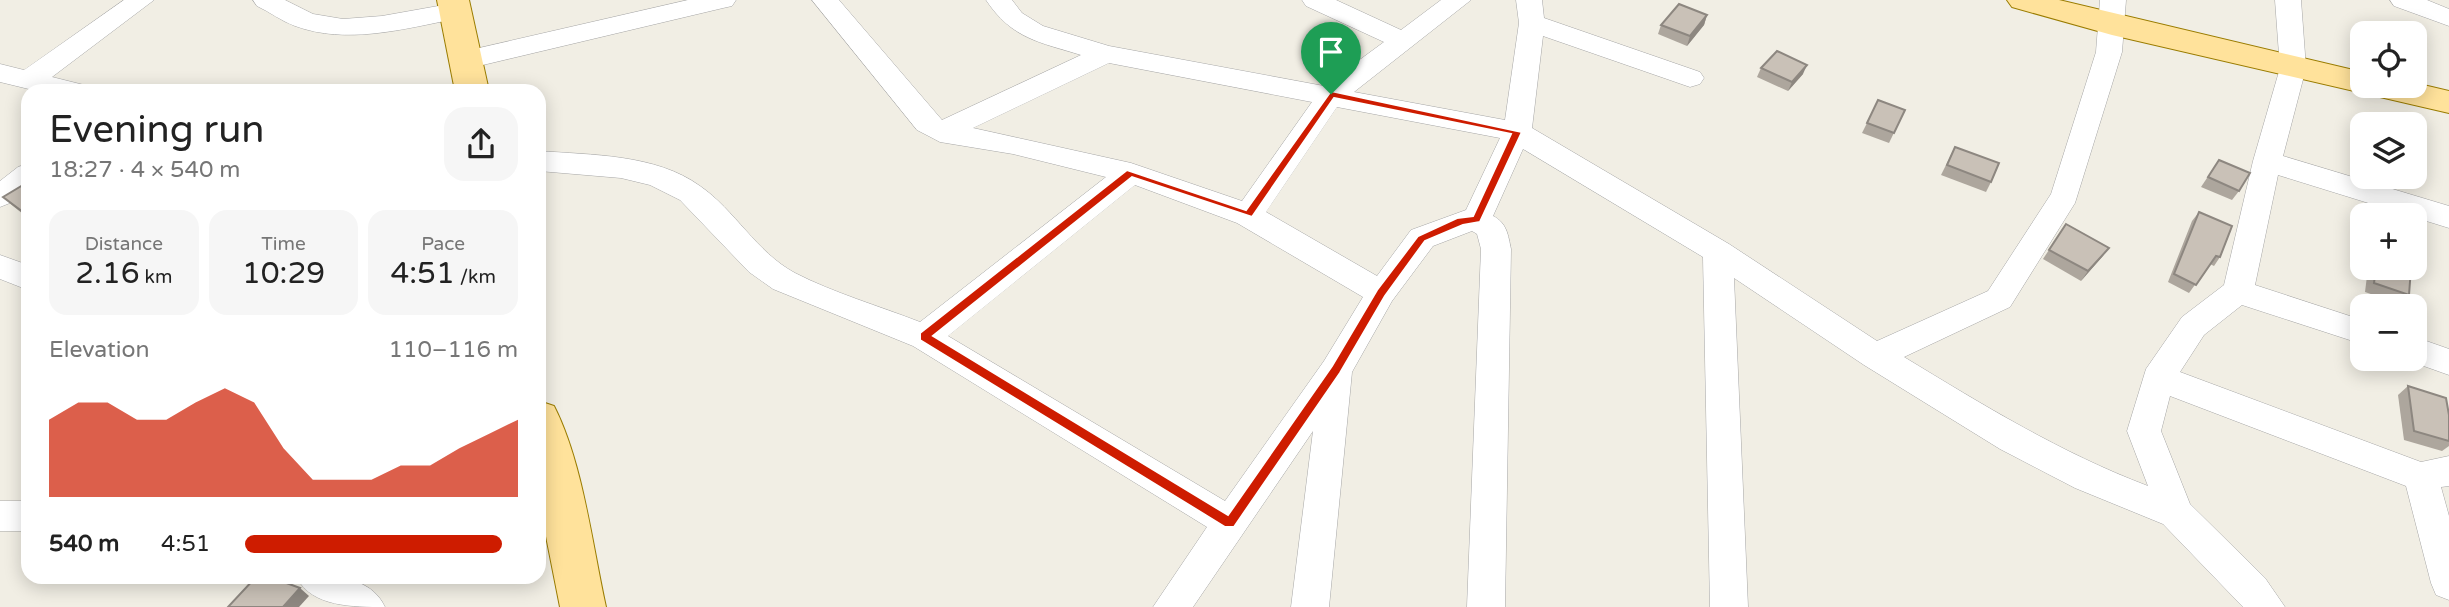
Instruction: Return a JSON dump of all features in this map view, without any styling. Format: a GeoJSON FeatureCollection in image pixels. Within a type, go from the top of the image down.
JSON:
{"type":"FeatureCollection","features":[{"type":"Feature","properties":{"kind":"main road"},"geometry":{"type":"LineString","coordinates":[[2023,0],[2113,12],[2293,68],[2350,80]]}},
{"type":"Feature","properties":{"kind":"main road"},"geometry":{"type":"LineString","coordinates":[[454,6],[469,76]]}},
{"type":"Feature","properties":{"kind":"main road"},"geometry":{"type":"LineString","coordinates":[[2427,97],[2449,102]]}},
{"type":"Feature","properties":{"kind":"main road"},"geometry":{"type":"LineString","coordinates":[[546,443],[583,607]]}},
{"type":"Feature","properties":{"kind":"street"},"geometry":{"type":"LineString","coordinates":[[30,79],[141,0]]}},
{"type":"Feature","properties":{"kind":"street"},"geometry":{"type":"LineString","coordinates":[[266,0],[309,22],[332,26],[357,26],[454,6]]}},
{"type":"Feature","properties":{"kind":"street"},"geometry":{"type":"LineString","coordinates":[[469,76],[723,0]]}},
{"type":"Feature","properties":{"kind":"street"},"geometry":{"type":"LineString","coordinates":[[825,0],[927,123],[940,132],[1013,144],[1131,173],[1248,215],[1381,293]]}},
{"type":"Feature","properties":{"kind":"street"},"geometry":{"type":"LineString","coordinates":[[1315,0],[1401,40]]}},
{"type":"Feature","properties":{"kind":"street"},"geometry":{"type":"LineString","coordinates":[[1248,215],[1331,94],[1458,0]]}},
{"type":"Feature","properties":{"kind":"street"},"geometry":{"type":"LineString","coordinates":[[2266,607],[2176,513],[2144,431],[2158,378],[2193,326],[2238,291],[2267,161],[2293,68],[2288,0]]}},
{"type":"Feature","properties":{"kind":"street"},"geometry":{"type":"LineString","coordinates":[[2403,0],[2443,11]]}},
{"type":"Feature","properties":{"kind":"street"},"geometry":{"type":"LineString","coordinates":[[1015,6],[1034,32],[1106,54],[1331,94],[1517,132],[1718,252],[1875,356],[2012,439],[2087,478],[2176,513]]}},
{"type":"Feature","properties":{"kind":"street"},"geometry":{"type":"LineString","coordinates":[[1476,220],[1517,132],[1530,11],[1690,78]]}},
{"type":"Feature","properties":{"kind":"street"},"geometry":{"type":"LineString","coordinates":[[1875,356],[1999,299],[2065,195],[2109,52],[2113,12]]}},
{"type":"Feature","properties":{"kind":"street"},"geometry":{"type":"LineString","coordinates":[[940,132],[1106,54]]}},
{"type":"Feature","properties":{"kind":"street"},"geometry":{"type":"LineString","coordinates":[[0,73],[48,84]]}},
{"type":"Feature","properties":{"kind":"street"},"geometry":{"type":"LineString","coordinates":[[2267,161],[2449,217]]}},
{"type":"Feature","properties":{"kind":"street"},"geometry":{"type":"LineString","coordinates":[[546,162],[621,168],[657,177],[690,193],[760,264],[783,281],[924,337],[1230,523]]}},
{"type":"Feature","properties":{"kind":"street"},"geometry":{"type":"LineString","coordinates":[[924,337],[1131,173]]}},
{"type":"Feature","properties":{"kind":"street"},"geometry":{"type":"LineString","coordinates":[[0,196],[21,180]]}},
{"type":"Feature","properties":{"kind":"street"},"geometry":{"type":"LineString","coordinates":[[1172,607],[1336,370],[1381,293],[1422,238],[1461,221],[1476,220],[1491,228],[1496,249],[1486,607]]}},
{"type":"Feature","properties":{"kind":"street"},"geometry":{"type":"LineString","coordinates":[[1718,252],[1729,607]]}},
{"type":"Feature","properties":{"kind":"street"},"geometry":{"type":"LineString","coordinates":[[0,267],[21,275]]}},
{"type":"Feature","properties":{"kind":"street"},"geometry":{"type":"LineString","coordinates":[[2238,291],[2350,328]]}},
{"type":"Feature","properties":{"kind":"street"},"geometry":{"type":"LineString","coordinates":[[2427,354],[2449,362]]}},
{"type":"Feature","properties":{"kind":"street"},"geometry":{"type":"LineString","coordinates":[[1310,607],[1336,370]]}},
{"type":"Feature","properties":{"kind":"street"},"geometry":{"type":"LineString","coordinates":[[2158,378],[2435,474],[2449,583]]}},
{"type":"Feature","properties":{"kind":"street"},"geometry":{"type":"LineString","coordinates":[[0,516],[21,516]]}},
{"type":"Feature","properties":{"kind":"street"},"geometry":{"type":"LineString","coordinates":[[326,584],[366,607]]}},
{"type":"Feature","properties":{"kind":"building"},"geometry":{"type":"Polygon","coordinates":[[[1679,4],[1707,15],[1690,36],[1661,25],[1679,4]]]}},
{"type":"Feature","properties":{"kind":"building"},"geometry":{"type":"Polygon","coordinates":[[[1777,51],[1807,65],[1792,82],[1761,68],[1777,51]]]}},
{"type":"Feature","properties":{"kind":"building"},"geometry":{"type":"Polygon","coordinates":[[[1878,100],[1905,110],[1894,133],[1867,123],[1878,100]]]}},
{"type":"Feature","properties":{"kind":"building"},"geometry":{"type":"Polygon","coordinates":[[[1955,147],[1999,163],[1991,182],[1947,165],[1955,147]]]}},
{"type":"Feature","properties":{"kind":"building"},"geometry":{"type":"Polygon","coordinates":[[[2219,160],[2250,173],[2239,191],[2208,177],[2219,160]]]}},
{"type":"Feature","properties":{"kind":"building"},"geometry":{"type":"Polygon","coordinates":[[[21,186],[21,210],[3,197],[21,186]]]}},
{"type":"Feature","properties":{"kind":"building"},"geometry":{"type":"Polygon","coordinates":[[[2199,212],[2232,226],[2220,257],[2216,256],[2196,285],[2174,274],[2199,212]]]}},
{"type":"Feature","properties":{"kind":"building"},"geometry":{"type":"Polygon","coordinates":[[[2066,224],[2109,248],[2088,271],[2049,250],[2066,224]]]}},
{"type":"Feature","properties":{"kind":"building"},"geometry":{"type":"Polygon","coordinates":[[[2374,280],[2410,280],[2409,294],[2406,294],[2374,283],[2374,280]]]}},
{"type":"Feature","properties":{"kind":"building"},"geometry":{"type":"Polygon","coordinates":[[[2408,386],[2446,398],[2449,441],[2414,431],[2408,386]]]}},
{"type":"Feature","properties":{"kind":"building"},"geometry":{"type":"Polygon","coordinates":[[[249,584],[289,584],[300,588],[283,607],[228,607],[249,584]]]}},
{"type":"Feature","properties":{"kind":"route"},"geometry":{"type":"LineString","coordinates":[[1331,94],[1517,132],[1476,220],[1461,221],[1422,238],[1381,293],[1336,370],[1230,523],[924,337],[1131,173],[1248,215],[1331,94]]}}]}
